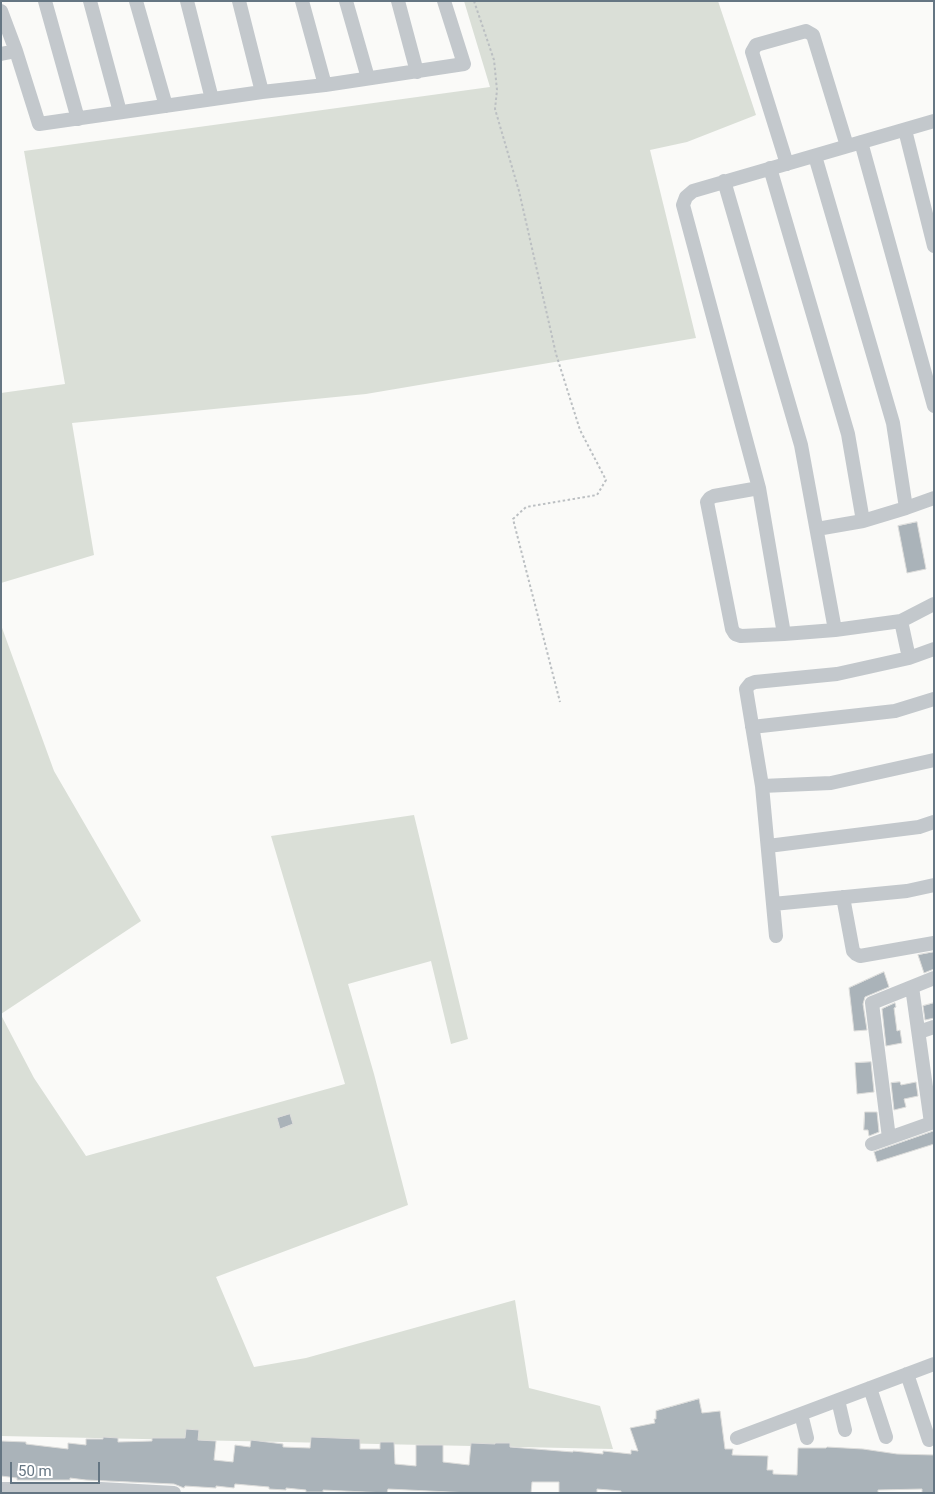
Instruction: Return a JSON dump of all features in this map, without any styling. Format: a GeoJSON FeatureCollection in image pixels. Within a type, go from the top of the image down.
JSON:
{"type":"FeatureCollection","features":[{"type":"Feature","properties":{"kind":"street"},"geometry":{"type":"LineString","coordinates":[[45,1],[78,119]]}},
{"type":"Feature","properties":{"kind":"street"},"geometry":{"type":"LineString","coordinates":[[90,1],[120,112]]}},
{"type":"Feature","properties":{"kind":"street"},"geometry":{"type":"LineString","coordinates":[[136,1],[166,106]]}},
{"type":"Feature","properties":{"kind":"street"},"geometry":{"type":"LineString","coordinates":[[187,1],[212,99]]}},
{"type":"Feature","properties":{"kind":"street"},"geometry":{"type":"LineString","coordinates":[[239,1],[262,92]]}},
{"type":"Feature","properties":{"kind":"street"},"geometry":{"type":"LineString","coordinates":[[302,1],[325,85]]}},
{"type":"Feature","properties":{"kind":"street"},"geometry":{"type":"LineString","coordinates":[[346,1],[368,78]]}},
{"type":"Feature","properties":{"kind":"street"},"geometry":{"type":"LineString","coordinates":[[398,1],[417,72]]}},
{"type":"Feature","properties":{"kind":"street"},"geometry":{"type":"LineString","coordinates":[[1,11],[39,124],[464,64],[444,1]]}},
{"type":"Feature","properties":{"kind":"street"},"geometry":{"type":"LineString","coordinates":[[787,164],[752,52],[756,45],[806,31],[813,35],[847,146]]}},
{"type":"Feature","properties":{"kind":"street"},"geometry":{"type":"LineString","coordinates":[[1,54],[16,51]]}},
{"type":"Feature","properties":{"kind":"street"},"geometry":{"type":"LineString","coordinates":[[784,634],[759,488],[683,205],[686,196],[693,190],[934,121]]}},
{"type":"Feature","properties":{"kind":"street"},"geometry":{"type":"LineString","coordinates":[[905,130],[934,246]]}},
{"type":"Feature","properties":{"kind":"street"},"geometry":{"type":"LineString","coordinates":[[861,142],[934,406]]}},
{"type":"Feature","properties":{"kind":"street"},"geometry":{"type":"LineString","coordinates":[[814,156],[893,423],[906,508]]}},
{"type":"Feature","properties":{"kind":"street"},"geometry":{"type":"LineString","coordinates":[[770,168],[848,434],[863,521]]}},
{"type":"Feature","properties":{"kind":"street"},"geometry":{"type":"LineString","coordinates":[[724,181],[801,445],[835,630]]}},
{"type":"Feature","properties":{"kind":"street"},"geometry":{"type":"LineString","coordinates":[[759,488],[714,496],[707,502],[732,630],[736,634],[740,636],[835,630],[901,621],[934,604]]}},
{"type":"Feature","properties":{"kind":"street"},"geometry":{"type":"LineString","coordinates":[[816,530],[863,521],[934,498]]}},
{"type":"Feature","properties":{"kind":"street"},"geometry":{"type":"LineString","coordinates":[[901,621],[909,658]]}},
{"type":"Feature","properties":{"kind":"street"},"geometry":{"type":"LineString","coordinates":[[776,936],[762,786],[746,689],[750,684],[756,682],[837,674],[909,658],[934,649]]}},
{"type":"Feature","properties":{"kind":"street"},"geometry":{"type":"LineString","coordinates":[[752,727],[895,711],[934,699]]}},
{"type":"Feature","properties":{"kind":"street"},"geometry":{"type":"LineString","coordinates":[[762,786],[831,783],[934,760]]}},
{"type":"Feature","properties":{"kind":"street"},"geometry":{"type":"LineString","coordinates":[[768,846],[919,827],[934,822]]}},
{"type":"Feature","properties":{"kind":"street"},"geometry":{"type":"LineString","coordinates":[[773,904],[907,891],[934,885]]}},
{"type":"Feature","properties":{"kind":"street"},"geometry":{"type":"LineString","coordinates":[[843,897],[853,951],[856,954],[860,956],[934,943]]}},
{"type":"Feature","properties":{"kind":"street"},"geometry":{"type":"LineString","coordinates":[[889,1138],[872,1003],[934,978]]}},
{"type":"Feature","properties":{"kind":"street"},"geometry":{"type":"LineString","coordinates":[[872,1144],[932,1123],[929,1073],[919,1032],[912,987]]}},
{"type":"Feature","properties":{"kind":"street"},"geometry":{"type":"LineString","coordinates":[[919,1032],[934,1027]]}},
{"type":"Feature","properties":{"kind":"street"},"geometry":{"type":"LineString","coordinates":[[737,1438],[934,1364]]}},
{"type":"Feature","properties":{"kind":"street"},"geometry":{"type":"LineString","coordinates":[[907,1374],[929,1440]]}},
{"type":"Feature","properties":{"kind":"street"},"geometry":{"type":"LineString","coordinates":[[870,1388],[886,1437]]}},
{"type":"Feature","properties":{"kind":"street"},"geometry":{"type":"LineString","coordinates":[[838,1400],[845,1430]]}},
{"type":"Feature","properties":{"kind":"street"},"geometry":{"type":"LineString","coordinates":[[801,1414],[807,1438]]}},
{"type":"Feature","properties":{"kind":"street"},"geometry":{"type":"LineString","coordinates":[[1,1489],[174,1493]]}},
{"type":"Feature","properties":{"kind":"path"},"geometry":{"type":"LineString","coordinates":[[474,1],[494,60],[497,90],[495,109],[498,124],[519,190],[556,354],[580,430],[606,480],[597,495],[526,507],[513,519],[560,702]]}},
{"type":"Feature","properties":{"kind":"shaded area"},"geometry":{"type":"Polygon","coordinates":[[[464,1],[718,1],[756,115],[687,142],[650,150],[696,338],[366,394],[72,423],[94,555],[1,583],[1,393],[65,384],[24,151],[490,87],[464,1]]]}},
{"type":"Feature","properties":{"kind":"shaded area"},"geometry":{"type":"Polygon","coordinates":[[[1,625],[54,771],[141,921],[1,1014],[1,625]]]}},
{"type":"Feature","properties":{"kind":"shaded area"},"geometry":{"type":"Polygon","coordinates":[[[414,815],[468,1039],[451,1044],[431,961],[348,984],[374,1074],[408,1205],[216,1277],[254,1367],[306,1358],[515,1300],[529,1388],[600,1406],[613,1449],[1,1436],[1,1015],[34,1078],[86,1156],[345,1084],[271,836],[414,815]]]}},
{"type":"Feature","properties":{"kind":"building"},"geometry":{"type":"Polygon","coordinates":[[[917,522],[926,569],[907,573],[898,526],[917,522]]]}},
{"type":"Feature","properties":{"kind":"building"},"geometry":{"type":"Polygon","coordinates":[[[934,952],[934,969],[924,973],[918,955],[934,952]]]}},
{"type":"Feature","properties":{"kind":"building"},"geometry":{"type":"Polygon","coordinates":[[[884,972],[889,987],[865,997],[863,1004],[867,1030],[854,1031],[849,988],[884,972]]]}},
{"type":"Feature","properties":{"kind":"building"},"geometry":{"type":"Polygon","coordinates":[[[895,1003],[897,1031],[900,1030],[902,1043],[886,1046],[882,1009],[895,1003]]]}},
{"type":"Feature","properties":{"kind":"building"},"geometry":{"type":"Polygon","coordinates":[[[934,1003],[934,1018],[925,1020],[923,1006],[934,1003]]]}},
{"type":"Feature","properties":{"kind":"building"},"geometry":{"type":"Polygon","coordinates":[[[871,1062],[874,1092],[857,1094],[855,1063],[871,1062]]]}},
{"type":"Feature","properties":{"kind":"building"},"geometry":{"type":"Polygon","coordinates":[[[900,1082],[901,1085],[916,1082],[918,1096],[904,1099],[906,1107],[894,1110],[891,1083],[900,1082]]]}},
{"type":"Feature","properties":{"kind":"building"},"geometry":{"type":"Polygon","coordinates":[[[865,1112],[877,1112],[879,1132],[869,1136],[868,1130],[864,1130],[865,1112]]]}},
{"type":"Feature","properties":{"kind":"building"},"geometry":{"type":"Polygon","coordinates":[[[290,1114],[293,1124],[280,1129],[277,1118],[290,1114]]]}},
{"type":"Feature","properties":{"kind":"building"},"geometry":{"type":"Polygon","coordinates":[[[934,1131],[934,1144],[877,1162],[874,1152],[934,1131]]]}},
{"type":"Feature","properties":{"kind":"building"},"geometry":{"type":"Polygon","coordinates":[[[699,1399],[702,1413],[720,1411],[725,1449],[733,1449],[732,1455],[768,1456],[767,1470],[773,1470],[773,1474],[797,1475],[798,1448],[827,1447],[863,1449],[897,1454],[934,1455],[934,1493],[922,1493],[922,1489],[878,1490],[878,1493],[621,1493],[621,1491],[597,1489],[597,1493],[559,1493],[559,1482],[532,1482],[531,1493],[470,1493],[388,1489],[387,1493],[323,1490],[323,1492],[306,1492],[306,1490],[269,1489],[269,1487],[235,1484],[234,1488],[185,1486],[184,1488],[174,1484],[70,1478],[70,1480],[17,1480],[17,1478],[1,1476],[1,1441],[26,1442],[26,1444],[68,1449],[68,1443],[86,1445],[86,1439],[103,1439],[103,1437],[118,1438],[118,1442],[152,1441],[152,1438],[185,1438],[186,1429],[199,1430],[198,1440],[216,1441],[214,1460],[233,1462],[235,1445],[250,1447],[251,1440],[283,1444],[283,1447],[310,1448],[311,1437],[360,1439],[360,1449],[380,1449],[380,1442],[394,1442],[395,1464],[416,1466],[416,1445],[443,1445],[443,1462],[469,1465],[471,1443],[510,1443],[510,1447],[603,1454],[603,1451],[631,1454],[631,1450],[638,1451],[630,1428],[655,1423],[656,1411],[699,1399]]]}}]}
